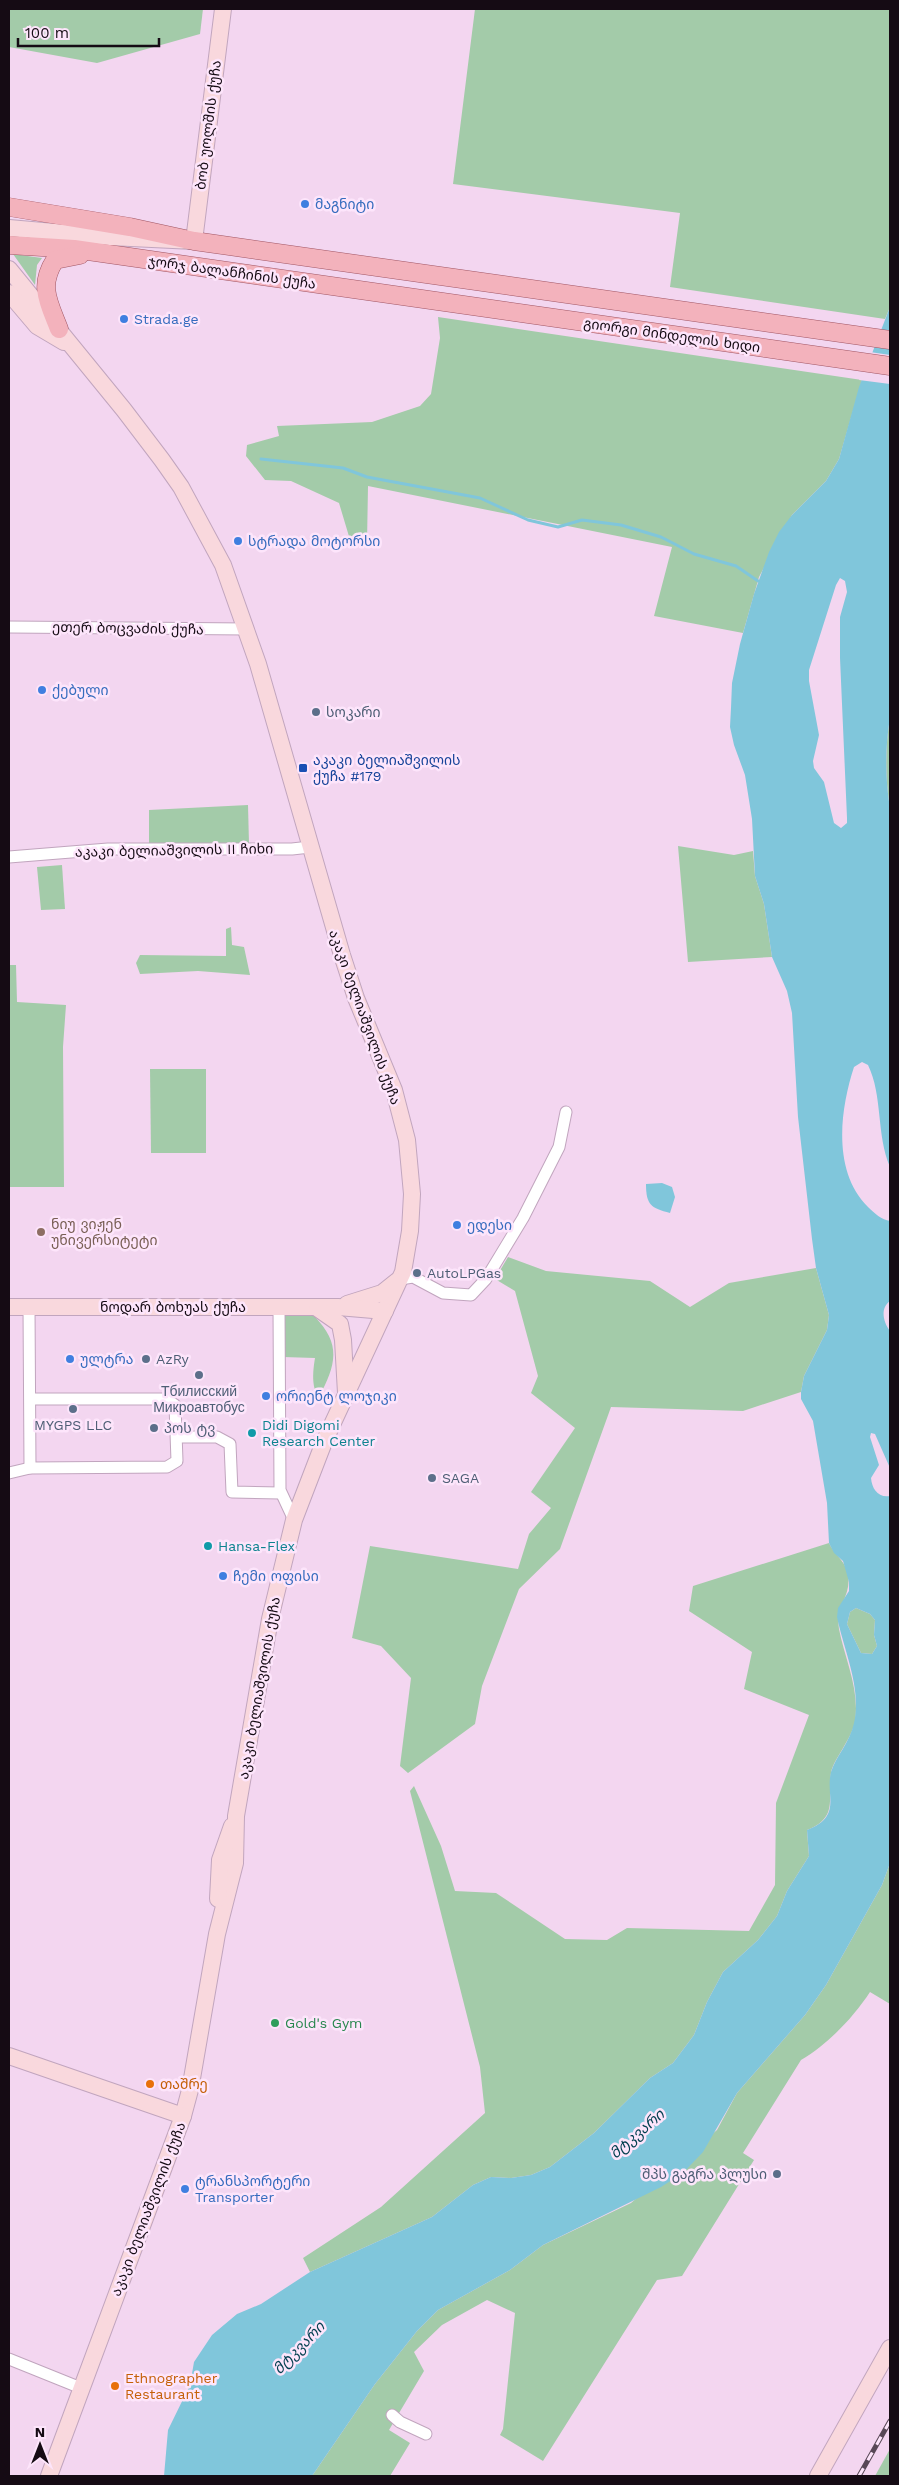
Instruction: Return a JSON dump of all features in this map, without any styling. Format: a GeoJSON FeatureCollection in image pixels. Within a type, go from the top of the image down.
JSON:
{"type":"FeatureCollection","features":[{"type":"Feature","properties":{"kind":"main road","name":"ბობ უოლშის ქუჩა"},"geometry":{"type":"LineString","coordinates":[[194,241],[223,9]]}},
{"type":"Feature","properties":{"kind":"main road","name":"გიორგი მინდელის ხიდი"},"geometry":{"type":"LineString","coordinates":[[9,207],[130,227],[194,241],[890,340]]}},
{"type":"Feature","properties":{"kind":"main road"},"geometry":{"type":"LineString","coordinates":[[9,228],[110,237],[194,241]]}},
{"type":"Feature","properties":{"kind":"main road","name":"ჯორჯ ბალანჩინის ქუჩა"},"geometry":{"type":"LineString","coordinates":[[9,245],[56,247],[99,252],[454,304]]}},
{"type":"Feature","properties":{"kind":"main road"},"geometry":{"type":"LineString","coordinates":[[64,337],[47,296],[46,279],[48,271],[55,260],[62,257],[99,252]]}},
{"type":"Feature","properties":{"kind":"main road","name":"აკაკი ბელიაშვილის ქუჩა"},"geometry":{"type":"LineString","coordinates":[[9,269],[124,410],[181,487],[223,565],[247,629],[356,998],[394,1090],[407,1140],[413,1210],[403,1272],[324,1442],[294,1520],[270,1618],[190,2090],[183,2116],[49,2476]]}},
{"type":"Feature","properties":{"kind":"main road","name":"აკაკი ბელიაშვილის ქუჩა"},"geometry":{"type":"LineString","coordinates":[[9,293],[37,326],[64,337]]}},
{"type":"Feature","properties":{"kind":"main road","name":"გიორგი მინდელის ხიდი"},"geometry":{"type":"LineString","coordinates":[[454,304],[890,366]]}},
{"type":"Feature","properties":{"kind":"main road"},"geometry":{"type":"LineString","coordinates":[[338,1307],[382,1293],[400,1279]]}},
{"type":"Feature","properties":{"kind":"main road","name":"ნოდარ ბოხუას ქუჩა"},"geometry":{"type":"LineString","coordinates":[[9,1307],[338,1307]]}},
{"type":"Feature","properties":{"kind":"main road"},"geometry":{"type":"LineString","coordinates":[[338,1307],[385,1311]]}},
{"type":"Feature","properties":{"kind":"main road"},"geometry":{"type":"LineString","coordinates":[[317,1308],[340,1324],[343,1340],[346,1396]]}},
{"type":"Feature","properties":{"kind":"main road"},"geometry":{"type":"LineString","coordinates":[[9,2056],[183,2116]]}},
{"type":"Feature","properties":{"kind":"main road"},"geometry":{"type":"LineString","coordinates":[[818,2476],[890,2348]]}},
{"type":"Feature","properties":{"kind":"street","name":"ეთერ ბოცვაძის ქუჩა"},"geometry":{"type":"LineString","coordinates":[[9,627],[247,629]]}},
{"type":"Feature","properties":{"kind":"street","name":"აკაკი ბელიაშვილის II ჩიხი"},"geometry":{"type":"LineString","coordinates":[[9,857],[108,849],[292,849],[310,847]]}},
{"type":"Feature","properties":{"kind":"street"},"geometry":{"type":"LineString","coordinates":[[400,1279],[413,1277],[443,1293],[471,1295],[486,1279],[523,1218],[559,1147],[566,1112]]}},
{"type":"Feature","properties":{"kind":"street"},"geometry":{"type":"LineString","coordinates":[[29,1307],[30,1468]]}},
{"type":"Feature","properties":{"kind":"street"},"geometry":{"type":"LineString","coordinates":[[279,1308],[280,1492],[294,1520]]}},
{"type":"Feature","properties":{"kind":"street"},"geometry":{"type":"LineString","coordinates":[[9,1473],[30,1468],[171,1466],[177,1462],[174,1405],[166,1399],[31,1398]]}},
{"type":"Feature","properties":{"kind":"street"},"geometry":{"type":"LineString","coordinates":[[177,1436],[217,1437],[230,1444],[232,1492],[280,1492]]}},
{"type":"Feature","properties":{"kind":"street"},"geometry":{"type":"LineString","coordinates":[[9,2360],[81,2388]]}},
{"type":"Feature","properties":{"kind":"street"},"geometry":{"type":"LineString","coordinates":[[392,2415],[400,2422],[426,2434]]}},
{"type":"Feature","properties":{"kind":"green space"},"geometry":{"type":"Polygon","coordinates":[[[9,9],[203,9],[200,34],[97,63],[9,47],[9,9]]]}},
{"type":"Feature","properties":{"kind":"green space"},"geometry":{"type":"Polygon","coordinates":[[[475,9],[890,9],[890,307],[885,319],[670,287],[680,213],[453,184],[475,9]]]}},
{"type":"Feature","properties":{"kind":"green space"},"geometry":{"type":"Polygon","coordinates":[[[13,254],[42,258],[37,265],[35,285],[13,254]]]}},
{"type":"Feature","properties":{"kind":"green space"},"geometry":{"type":"Polygon","coordinates":[[[438,317],[862,380],[839,459],[826,481],[792,515],[759,577],[743,633],[654,616],[672,547],[368,486],[367,543],[351,543],[339,503],[291,481],[265,480],[246,456],[247,445],[279,436],[277,426],[372,422],[420,406],[431,394],[440,338],[438,317]]]}},
{"type":"Feature","properties":{"kind":"green space"},"geometry":{"type":"Polygon","coordinates":[[[890,718],[890,808],[886,763],[890,718]]]}},
{"type":"Feature","properties":{"kind":"green space"},"geometry":{"type":"Polygon","coordinates":[[[248,805],[249,844],[149,843],[149,810],[248,805]]]}},
{"type":"Feature","properties":{"kind":"green space"},"geometry":{"type":"Polygon","coordinates":[[[678,846],[734,855],[753,851],[755,876],[764,904],[772,957],[688,962],[678,846]]]}},
{"type":"Feature","properties":{"kind":"green space"},"geometry":{"type":"Polygon","coordinates":[[[62,865],[65,909],[41,910],[37,867],[62,865]]]}},
{"type":"Feature","properties":{"kind":"green space"},"geometry":{"type":"Polygon","coordinates":[[[231,927],[232,945],[244,947],[250,975],[198,971],[140,974],[136,963],[140,955],[226,956],[226,929],[231,927]]]}},
{"type":"Feature","properties":{"kind":"green space"},"geometry":{"type":"Polygon","coordinates":[[[9,965],[16,965],[17,1002],[66,1005],[63,1047],[64,1187],[9,1187],[9,965]]]}},
{"type":"Feature","properties":{"kind":"green space"},"geometry":{"type":"Polygon","coordinates":[[[150,1069],[206,1069],[206,1153],[151,1153],[150,1069]]]}},
{"type":"Feature","properties":{"kind":"green space"},"geometry":{"type":"Polygon","coordinates":[[[508,1257],[546,1271],[650,1281],[690,1307],[729,1283],[816,1268],[829,1315],[827,1330],[804,1376],[801,1392],[743,1411],[611,1407],[560,1549],[519,1589],[482,1686],[475,1724],[408,1773],[400,1766],[411,1678],[381,1646],[352,1638],[370,1546],[518,1569],[529,1534],[551,1508],[531,1492],[575,1428],[531,1393],[538,1376],[515,1291],[495,1279],[508,1257]]]}},
{"type":"Feature","properties":{"kind":"green space"},"geometry":{"type":"Polygon","coordinates":[[[282,1316],[314,1316],[323,1326],[332,1345],[332,1365],[319,1397],[314,1384],[315,1358],[283,1357],[282,1316]]]}},
{"type":"Feature","properties":{"kind":"green space"},"geometry":{"type":"Polygon","coordinates":[[[829,1543],[846,1567],[849,1579],[838,1621],[854,1686],[855,1722],[850,1736],[832,1768],[828,1813],[817,1825],[807,1830],[809,1856],[787,1891],[777,1916],[758,1940],[723,1972],[707,2002],[694,2035],[673,2063],[650,2078],[594,2133],[550,2167],[531,2175],[511,2178],[491,2177],[473,2185],[432,2217],[310,2272],[303,2258],[381,2207],[485,2113],[480,2067],[410,1791],[414,1786],[441,1846],[455,1891],[496,1893],[565,1939],[607,1940],[627,1928],[749,1931],[775,1885],[776,1803],[809,1715],[744,1689],[752,1652],[689,1611],[693,1586],[829,1543]]]}},
{"type":"Feature","properties":{"kind":"green space"},"geometry":{"type":"Polygon","coordinates":[[[856,1608],[870,1614],[875,1620],[874,1635],[877,1646],[872,1654],[861,1653],[847,1624],[850,1612],[856,1608]]]}},
{"type":"Feature","properties":{"kind":"green space"},"geometry":{"type":"Polygon","coordinates":[[[890,1863],[890,2004],[870,1992],[839,2030],[820,2047],[801,2060],[743,2153],[754,2160],[682,2276],[657,2280],[543,2461],[500,2435],[503,2429],[515,2313],[487,2300],[442,2325],[414,2352],[424,2371],[389,2430],[410,2443],[390,2476],[312,2476],[375,2384],[417,2331],[438,2310],[510,2270],[543,2245],[631,2203],[717,2130],[737,2093],[805,2015],[826,1985],[882,1885],[890,1863]]]}},
{"type":"Feature","properties":{"kind":"green space"},"geometry":{"type":"Polygon","coordinates":[[[890,2449],[890,2476],[875,2476],[890,2449]]]}},
{"type":"Feature","properties":{"kind":"water","name":"მტკვარი"},"geometry":{"type":"Polygon","coordinates":[[[890,307],[890,718],[886,763],[890,808],[890,1167],[883,1142],[873,1077],[868,1065],[862,1062],[854,1067],[849,1084],[845,1102],[842,1140],[844,1158],[856,1192],[873,1212],[881,1218],[890,1221],[890,1301],[885,1307],[884,1315],[890,1331],[890,1468],[875,1434],[871,1433],[870,1437],[879,1465],[871,1478],[873,1486],[876,1492],[882,1496],[890,1496],[890,1863],[882,1885],[826,1985],[805,2015],[737,2093],[703,2152],[683,2173],[661,2187],[543,2245],[510,2270],[438,2310],[417,2331],[375,2384],[312,2476],[164,2476],[168,2430],[190,2385],[194,2362],[212,2335],[237,2314],[261,2304],[310,2272],[432,2217],[473,2185],[491,2177],[511,2178],[531,2175],[550,2167],[594,2133],[650,2078],[673,2063],[694,2035],[707,2002],[723,1972],[758,1940],[777,1916],[787,1891],[809,1856],[807,1830],[818,1824],[829,1812],[831,1772],[852,1730],[856,1710],[854,1683],[837,1617],[838,1608],[849,1591],[849,1582],[843,1561],[834,1553],[829,1543],[827,1503],[813,1421],[801,1399],[801,1392],[804,1376],[827,1330],[829,1315],[816,1268],[812,1239],[798,1117],[792,1013],[787,991],[772,957],[764,904],[755,876],[752,819],[745,775],[734,745],[730,727],[732,683],[740,644],[754,594],[769,552],[779,532],[792,515],[826,481],[839,459],[859,387],[890,307]],[[840,578],[836,585],[809,670],[809,681],[819,735],[813,761],[814,768],[824,782],[834,823],[841,828],[847,823],[847,818],[840,617],[847,592],[845,581],[840,578]],[[856,1608],[850,1612],[847,1624],[861,1653],[872,1654],[877,1646],[874,1635],[875,1620],[870,1614],[856,1608]]]}},
{"type":"Feature","properties":{"kind":"water"},"geometry":{"type":"Polygon","coordinates":[[[662,1183],[672,1187],[675,1197],[670,1213],[654,1207],[647,1197],[646,1184],[662,1183]]]}},
{"type":"Feature","properties":{"kind":"pier"},"geometry":{"type":"Polygon","coordinates":[[[870,352],[890,355],[890,384],[859,380],[870,352]]]}},
{"type":"Feature","properties":{"kind":"waterway"},"geometry":{"type":"LineString","coordinates":[[261,459],[343,468],[367,477],[480,498],[528,520],[558,527],[582,520],[621,525],[661,537],[694,554],[736,566],[758,581]]}},
{"type":"Feature","properties":{"kind":"railway"},"geometry":{"type":"LineString","coordinates":[[859,2476],[890,2421]]}},
{"type":"Feature","properties":{"kind":"place","name":"მაგნიტი"},"geometry":{"type":"Point","coordinates":[305,204]}},
{"type":"Feature","properties":{"kind":"place","name":"Strada.ge"},"geometry":{"type":"Point","coordinates":[124,319]}},
{"type":"Feature","properties":{"kind":"place","name":"სტრადა მოტორსი"},"geometry":{"type":"Point","coordinates":[238,541]}},
{"type":"Feature","properties":{"kind":"place","name":"ქებული"},"geometry":{"type":"Point","coordinates":[42,690]}},
{"type":"Feature","properties":{"kind":"place","name":"სოკარი"},"geometry":{"type":"Point","coordinates":[316,712]}},
{"type":"Feature","properties":{"kind":"place","name":"აკაკი ბელიაშვილის ქუჩა #179"},"geometry":{"type":"Point","coordinates":[303,768]}},
{"type":"Feature","properties":{"kind":"place","name":"ედესი"},"geometry":{"type":"Point","coordinates":[457,1225]}},
{"type":"Feature","properties":{"kind":"place","name":"ნიუ ვიჟენ უნივერსიტეტი"},"geometry":{"type":"Point","coordinates":[41,1232]}},
{"type":"Feature","properties":{"kind":"place","name":"AutoLPGas"},"geometry":{"type":"Point","coordinates":[417,1273]}},
{"type":"Feature","properties":{"kind":"place","name":"ულტრა"},"geometry":{"type":"Point","coordinates":[70,1359]}},
{"type":"Feature","properties":{"kind":"place","name":"AzRy"},"geometry":{"type":"Point","coordinates":[146,1359]}},
{"type":"Feature","properties":{"kind":"place","name":"Тбилисский Микроавтобус"},"geometry":{"type":"Point","coordinates":[199,1375]}},
{"type":"Feature","properties":{"kind":"place","name":"ორიენტ ლოჯიკი"},"geometry":{"type":"Point","coordinates":[266,1396]}},
{"type":"Feature","properties":{"kind":"place","name":"MYGPS LLC"},"geometry":{"type":"Point","coordinates":[73,1409]}},
{"type":"Feature","properties":{"kind":"place","name":"პოს ტვ"},"geometry":{"type":"Point","coordinates":[154,1428]}},
{"type":"Feature","properties":{"kind":"place","name":"Didi Digomi Research Center"},"geometry":{"type":"Point","coordinates":[252,1433]}},
{"type":"Feature","properties":{"kind":"place","name":"SAGA"},"geometry":{"type":"Point","coordinates":[432,1478]}},
{"type":"Feature","properties":{"kind":"place","name":"Hansa-Flex"},"geometry":{"type":"Point","coordinates":[208,1546]}},
{"type":"Feature","properties":{"kind":"place","name":"ჩემი ოფისი"},"geometry":{"type":"Point","coordinates":[223,1576]}},
{"type":"Feature","properties":{"kind":"place","name":"Gold's Gym"},"geometry":{"type":"Point","coordinates":[275,2023]}},
{"type":"Feature","properties":{"kind":"place","name":"თაშრე"},"geometry":{"type":"Point","coordinates":[150,2084]}},
{"type":"Feature","properties":{"kind":"place","name":"შპს გაგრა პლუსი"},"geometry":{"type":"Point","coordinates":[777,2174]}},
{"type":"Feature","properties":{"kind":"place","name":"ტრანსპორტერი Transporter"},"geometry":{"type":"Point","coordinates":[185,2189]}},
{"type":"Feature","properties":{"kind":"place","name":"Ethnographer Restaurant"},"geometry":{"type":"Point","coordinates":[115,2386]}}]}
